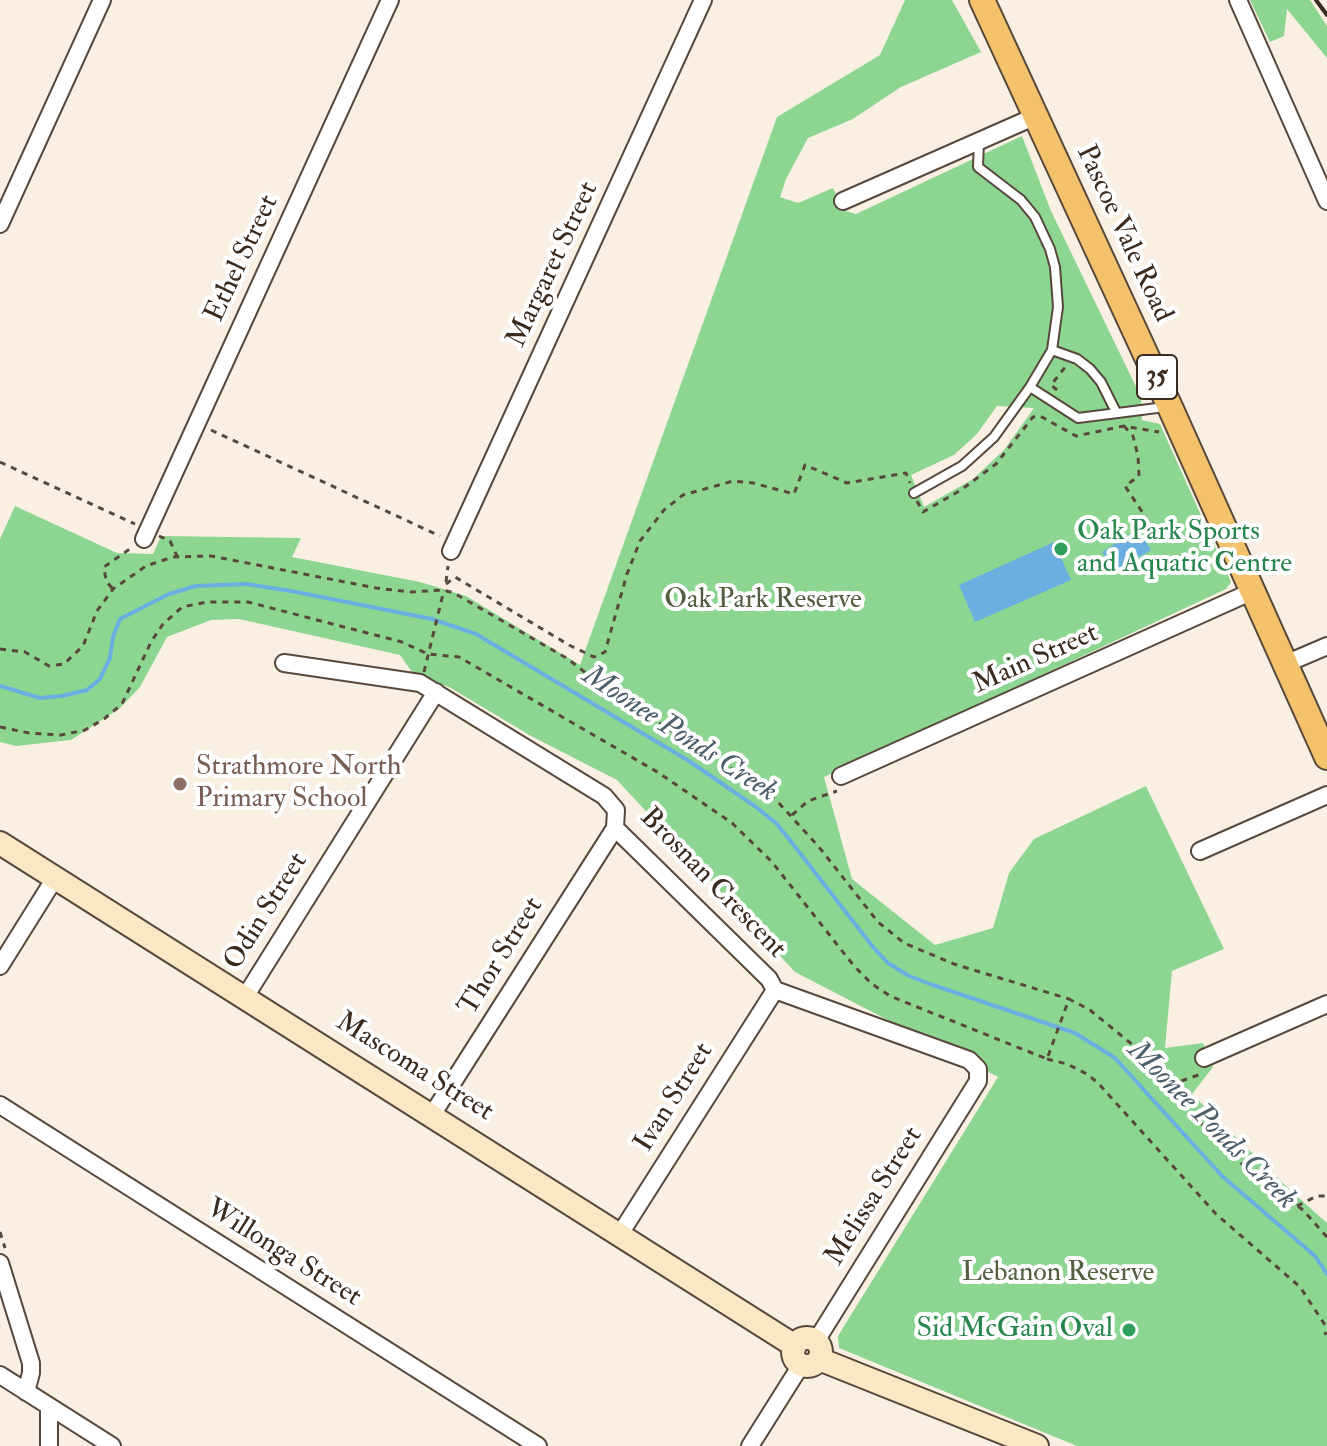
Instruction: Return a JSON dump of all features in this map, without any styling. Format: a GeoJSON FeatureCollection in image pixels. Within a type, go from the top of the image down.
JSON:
{"type":"FeatureCollection","features":[{"type":"Feature","properties":{"kind":"main road","name":"Pascoe Vale Road"},"geometry":{"type":"LineString","coordinates":[[982,0],[1327,757]]}},
{"type":"Feature","properties":{"kind":"main road","name":"Mascoma Street"},"geometry":{"type":"LineString","coordinates":[[0,843],[808,1353],[1037,1446]]}},
{"type":"Feature","properties":{"kind":"street"},"geometry":{"type":"LineString","coordinates":[[0,224],[102,0]]}},
{"type":"Feature","properties":{"kind":"street","name":"Ethel Street"},"geometry":{"type":"LineString","coordinates":[[146,535],[390,0]]}},
{"type":"Feature","properties":{"kind":"street","name":"Margaret Street"},"geometry":{"type":"LineString","coordinates":[[453,546],[703,0]]}},
{"type":"Feature","properties":{"kind":"street"},"geometry":{"type":"LineString","coordinates":[[1238,0],[1327,201]]}},
{"type":"Feature","properties":{"kind":"street"},"geometry":{"type":"LineString","coordinates":[[843,201],[1036,116]]}},
{"type":"Feature","properties":{"kind":"street","name":"Main Street"},"geometry":{"type":"LineString","coordinates":[[841,783],[1253,591]]}},
{"type":"Feature","properties":{"kind":"street"},"geometry":{"type":"LineString","coordinates":[[1285,664],[1327,646]]}},
{"type":"Feature","properties":{"kind":"street","name":"Brosnan Crescent"},"geometry":{"type":"LineString","coordinates":[[284,663],[420,683],[436,692],[604,796],[616,810],[615,828],[769,979],[775,990],[969,1060],[978,1069],[978,1081]]}},
{"type":"Feature","properties":{"kind":"street","name":"Odin Street"},"geometry":{"type":"LineString","coordinates":[[245,997],[436,692]]}},
{"type":"Feature","properties":{"kind":"street"},"geometry":{"type":"LineString","coordinates":[[1200,851],[1327,795]]}},
{"type":"Feature","properties":{"kind":"street","name":"Thor Street"},"geometry":{"type":"LineString","coordinates":[[432,1115],[615,828]]}},
{"type":"Feature","properties":{"kind":"street"},"geometry":{"type":"LineString","coordinates":[[0,966],[55,878]]}},
{"type":"Feature","properties":{"kind":"street","name":"Ivan Street"},"geometry":{"type":"LineString","coordinates":[[620,1234],[775,990]]}},
{"type":"Feature","properties":{"kind":"street"},"geometry":{"type":"LineString","coordinates":[[1204,1066],[1327,1004]]}},
{"type":"Feature","properties":{"kind":"street","name":"Melissa Street"},"geometry":{"type":"LineString","coordinates":[[750,1446],[978,1081]]}},
{"type":"Feature","properties":{"kind":"street","name":"Willonga Street"},"geometry":{"type":"LineString","coordinates":[[0,1105],[538,1446]]}},
{"type":"Feature","properties":{"kind":"street"},"geometry":{"type":"LineString","coordinates":[[0,1263],[31,1363],[26,1392]]}},
{"type":"Feature","properties":{"kind":"street"},"geometry":{"type":"LineString","coordinates":[[0,1375],[112,1446]]}},
{"type":"Feature","properties":{"kind":"street"},"geometry":{"type":"LineString","coordinates":[[49,1407],[49,1446]]}},
{"type":"Feature","properties":{"kind":"lane"},"geometry":{"type":"LineString","coordinates":[[914,493],[962,466],[982,449],[1012,413],[1052,350],[1058,307],[1055,267],[1050,249],[1035,217],[1021,200],[978,167],[979,141]]}},
{"type":"Feature","properties":{"kind":"lane"},"geometry":{"type":"LineString","coordinates":[[1052,350],[1077,359],[1101,382],[1116,412]]}},
{"type":"Feature","properties":{"kind":"lane"},"geometry":{"type":"LineString","coordinates":[[1030,387],[1078,418],[1170,407]]}},
{"type":"Feature","properties":{"kind":"path"},"geometry":{"type":"LineString","coordinates":[[1040,416],[1058,392],[1051,385],[1064,366],[1072,370],[1077,359]]}},
{"type":"Feature","properties":{"kind":"path"},"geometry":{"type":"LineString","coordinates":[[446,584],[455,577],[594,657],[605,652],[627,574],[640,541],[664,510],[683,495],[733,481],[794,494],[805,465],[847,483],[906,473],[923,512],[961,490],[996,464],[1033,417],[1040,416],[1076,436],[1124,426],[1160,432]]}},
{"type":"Feature","properties":{"kind":"path"},"geometry":{"type":"LineString","coordinates":[[1124,426],[1133,436],[1139,476],[1125,486],[1161,540]]}},
{"type":"Feature","properties":{"kind":"path"},"geometry":{"type":"LineString","coordinates":[[208,429],[453,546],[420,683]]}},
{"type":"Feature","properties":{"kind":"path"},"geometry":{"type":"LineString","coordinates":[[0,462],[146,535],[170,541],[177,556]]}},
{"type":"Feature","properties":{"kind":"path"},"geometry":{"type":"LineString","coordinates":[[113,589],[106,581],[104,567],[107,562],[146,535]]}},
{"type":"Feature","properties":{"kind":"path"},"geometry":{"type":"LineString","coordinates":[[0,649],[25,652],[49,666],[64,664],[83,646],[97,611],[113,589],[146,566],[177,556],[238,559],[376,588],[454,593],[568,659],[615,696],[746,777],[792,815],[890,934],[954,964],[1069,999],[1123,1034],[1215,1139],[1303,1210],[1327,1237]]}},
{"type":"Feature","properties":{"kind":"path"},"geometry":{"type":"LineString","coordinates":[[0,727],[61,735],[85,730],[104,719],[122,704],[151,642],[163,624],[182,607],[207,602],[248,602],[402,642],[428,654],[448,655],[470,662],[659,773],[712,808],[755,843],[872,984],[890,996],[1087,1074],[1216,1214],[1300,1287],[1326,1332]]}},
{"type":"Feature","properties":{"kind":"path"},"geometry":{"type":"LineString","coordinates":[[792,815],[808,801],[841,783]]}},
{"type":"Feature","properties":{"kind":"path"},"geometry":{"type":"LineString","coordinates":[[1047,1059],[1069,999]]}},
{"type":"Feature","properties":{"kind":"path"},"geometry":{"type":"LineString","coordinates":[[1170,1085],[1204,1066]]}},
{"type":"Feature","properties":{"kind":"path"},"geometry":{"type":"LineString","coordinates":[[1296,1207],[1317,1196],[1327,1196]]}},
{"type":"Feature","properties":{"kind":"green space"},"geometry":{"type":"Polygon","coordinates":[[[905,0],[952,0],[981,52],[901,87],[853,119],[808,138],[780,197],[798,203],[833,188],[843,210],[856,214],[1022,136],[1051,211],[1141,397],[1142,420],[1160,424],[1231,582],[1226,589],[824,777],[852,879],[935,945],[993,928],[1009,873],[1034,839],[1146,786],[1224,949],[1172,971],[1165,1048],[1203,1043],[1213,1067],[1192,1094],[1327,1223],[1327,1446],[1077,1446],[839,1348],[838,1336],[998,1077],[795,972],[617,780],[531,736],[449,687],[414,675],[400,655],[239,619],[211,620],[167,637],[140,687],[119,709],[71,740],[16,746],[0,742],[0,539],[15,506],[117,553],[153,554],[161,536],[301,538],[292,557],[420,582],[466,596],[580,665],[777,117],[880,55],[905,0]],[[997,406],[977,434],[954,455],[911,475],[924,507],[973,479],[1004,450],[1034,408],[997,406]]]}},
{"type":"Feature","properties":{"kind":"green space"},"geometry":{"type":"Polygon","coordinates":[[[1250,0],[1310,0],[1327,26],[1327,58],[1287,9],[1284,36],[1270,42],[1250,0]]]}},
{"type":"Feature","properties":{"kind":"water"},"geometry":{"type":"Polygon","coordinates":[[[1138,529],[1151,550],[1114,572],[1102,552],[1138,529]]]}},
{"type":"Feature","properties":{"kind":"water"},"geometry":{"type":"Polygon","coordinates":[[[1054,542],[1071,580],[975,622],[959,585],[1054,542]]]}},
{"type":"Feature","properties":{"kind":"waterway","name":"Moonee Ponds Creek"},"geometry":{"type":"LineString","coordinates":[[0,686],[40,698],[87,690],[100,679],[110,658],[120,619],[169,594],[196,586],[246,584],[291,591],[432,619],[476,634],[689,761],[756,807],[776,823],[888,963],[909,976],[933,985],[1075,1033],[1115,1058],[1222,1176],[1315,1256],[1327,1274]]}},
{"type":"Feature","properties":{"kind":"railway"},"geometry":{"type":"LineString","coordinates":[[1316,0],[1327,15]]}},
{"type":"Feature","properties":{"kind":"place","name":"Oak Park Sports and Aquatic Centre"},"geometry":{"type":"Point","coordinates":[1061,549]}},
{"type":"Feature","properties":{"kind":"place","name":"Strathmore North Primary School"},"geometry":{"type":"Point","coordinates":[180,784]}},
{"type":"Feature","properties":{"kind":"place","name":"Sid McGain Oval"},"geometry":{"type":"Point","coordinates":[1129,1330]}},
{"type":"Feature","properties":{"kind":"park label","name":"Oak Park Reserve"},"geometry":{"type":"Point","coordinates":[763,601]}},
{"type":"Feature","properties":{"kind":"park label","name":"Lebanon Reserve"},"geometry":{"type":"Point","coordinates":[1058,1274]}}]}
